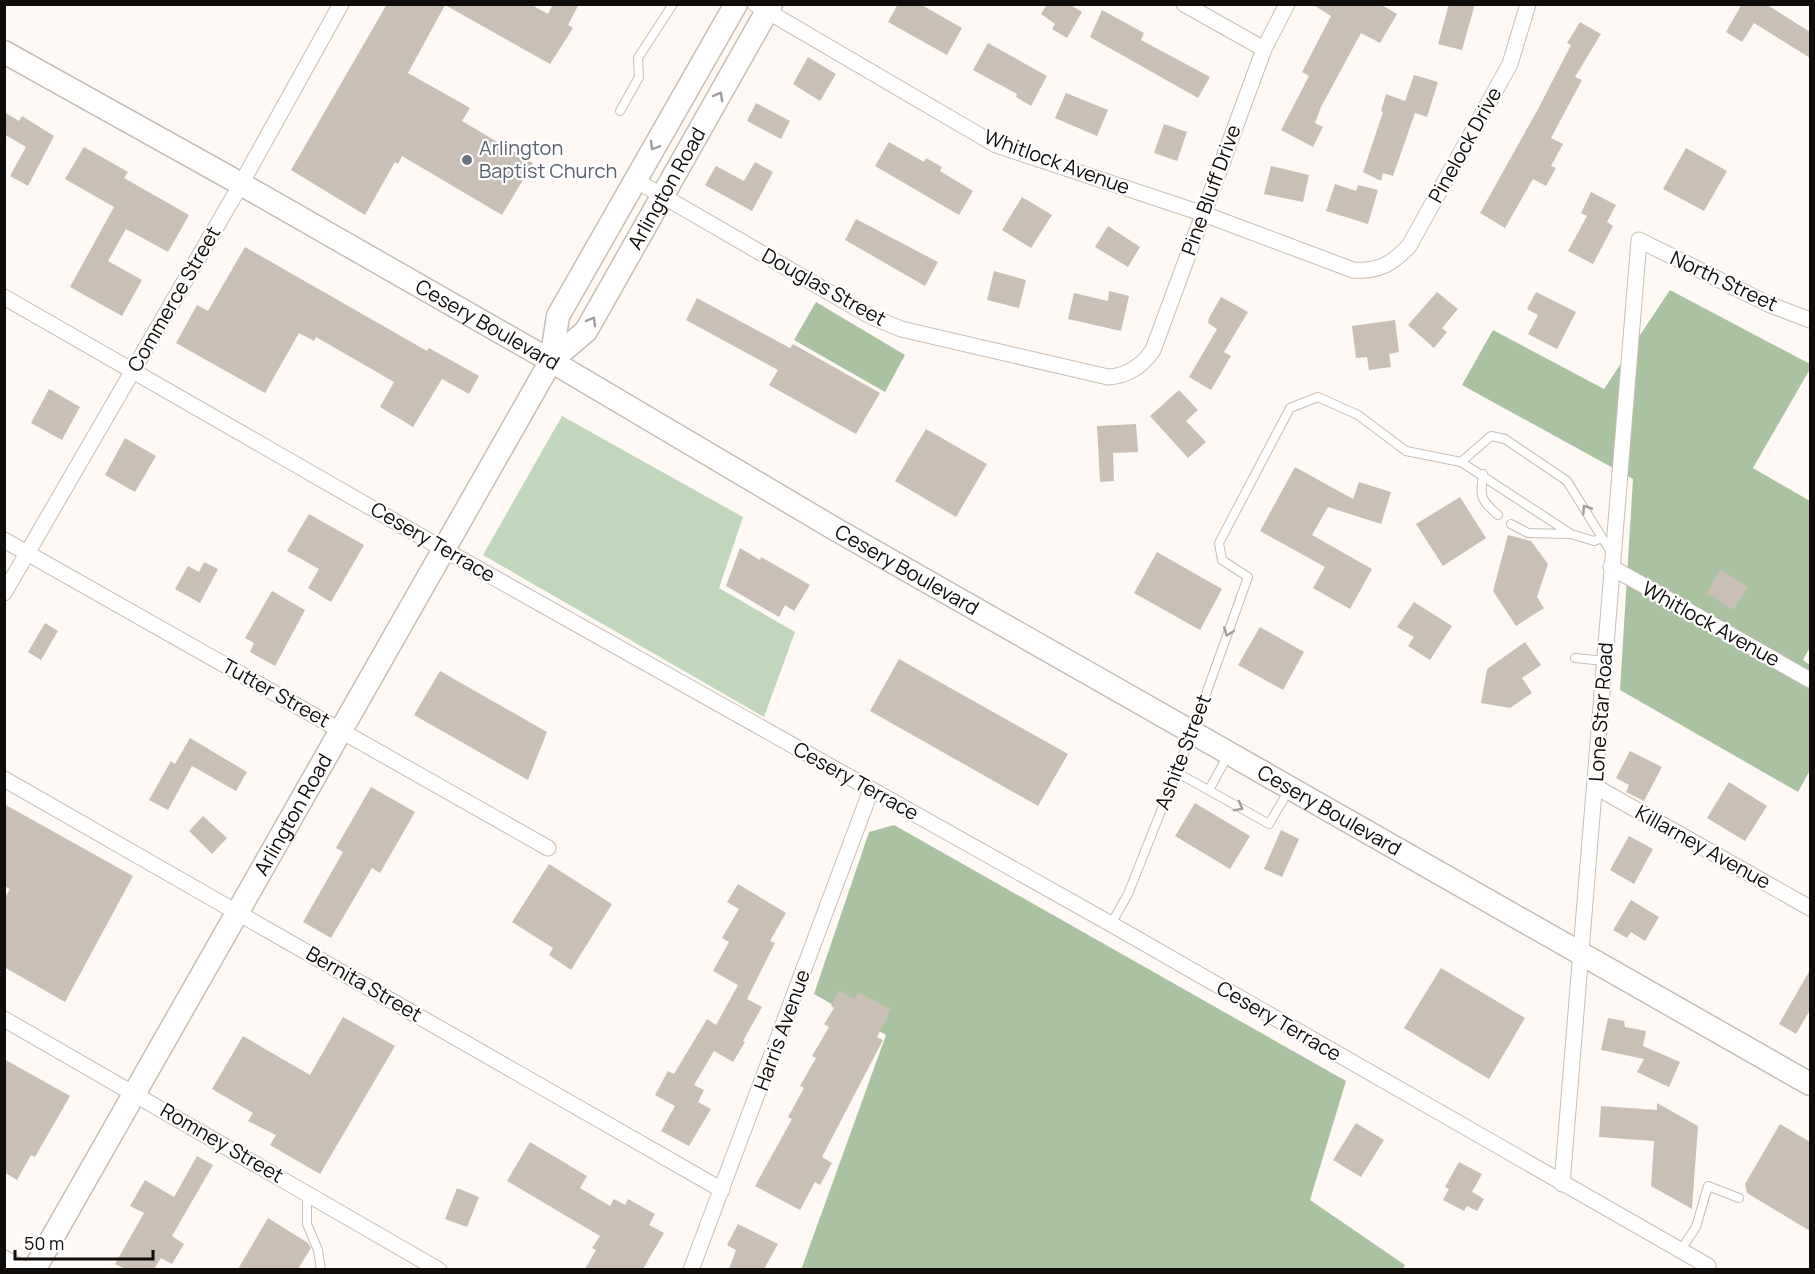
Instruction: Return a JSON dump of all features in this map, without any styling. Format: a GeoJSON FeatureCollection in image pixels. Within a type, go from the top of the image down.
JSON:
{"type":"FeatureCollection","features":[{"type":"Feature","properties":{"kind":"main road","name":"Arlington Road"},"geometry":{"type":"LineString","coordinates":[[551,361],[558,316],[736,4]]}},
{"type":"Feature","properties":{"kind":"main road","name":"Arlington Road"},"geometry":{"type":"LineString","coordinates":[[34,1269],[551,361],[586,331],[663,196],[765,7]]}},
{"type":"Feature","properties":{"kind":"main road","name":"Cesery Boulevard"},"geometry":{"type":"LineString","coordinates":[[4,52],[551,361],[835,529],[1810,1084]]}},
{"type":"Feature","properties":{"kind":"street","name":"Commerce Street"},"geometry":{"type":"LineString","coordinates":[[4,593],[241,184],[341,4]]}},
{"type":"Feature","properties":{"kind":"street"},"geometry":{"type":"LineString","coordinates":[[1184,4],[1264,49]]}},
{"type":"Feature","properties":{"kind":"street","name":"Pine Bluff Drive"},"geometry":{"type":"LineString","coordinates":[[1131,371],[1145,362],[1153,350],[1201,213],[1264,49],[1287,4]]}},
{"type":"Feature","properties":{"kind":"street","name":"Pinelock Drive"},"geometry":{"type":"LineString","coordinates":[[1379,269],[1393,263],[1409,246],[1510,64],[1528,4]]}},
{"type":"Feature","properties":{"kind":"street","name":"Whitlock Avenue"},"geometry":{"type":"LineString","coordinates":[[765,7],[996,145],[1201,213],[1353,270],[1379,269]]}},
{"type":"Feature","properties":{"kind":"street","name":"Douglas Street"},"geometry":{"type":"LineString","coordinates":[[635,180],[870,316],[902,329],[1108,377],[1131,371]]}},
{"type":"Feature","properties":{"kind":"street","name":"North Street"},"geometry":{"type":"LineString","coordinates":[[1639,240],[1768,304],[1810,320]]}},
{"type":"Feature","properties":{"kind":"street","name":"Lone Star Road"},"geometry":{"type":"LineString","coordinates":[[1562,1184],[1596,787],[1611,552],[1639,240]]}},
{"type":"Feature","properties":{"kind":"street","name":"Cesery Terrace"},"geometry":{"type":"LineString","coordinates":[[4,297],[443,549],[1111,924],[1708,1266]]}},
{"type":"Feature","properties":{"kind":"street","name":"Tutter Street"},"geometry":{"type":"LineString","coordinates":[[4,540],[548,848]]}},
{"type":"Feature","properties":{"kind":"street","name":"Whitlock Avenue"},"geometry":{"type":"LineString","coordinates":[[1611,567],[1810,680]]}},
{"type":"Feature","properties":{"kind":"street","name":"Bernita Street"},"geometry":{"type":"LineString","coordinates":[[4,779],[722,1190]]}},
{"type":"Feature","properties":{"kind":"street","name":"Killarney Avenue"},"geometry":{"type":"LineString","coordinates":[[1596,787],[1810,908]]}},
{"type":"Feature","properties":{"kind":"street","name":"Harris Avenue"},"geometry":{"type":"LineString","coordinates":[[691,1269],[871,790]]}},
{"type":"Feature","properties":{"kind":"street","name":"Romney Street"},"geometry":{"type":"LineString","coordinates":[[4,1019],[135,1092],[439,1269]]}},
{"type":"Feature","properties":{"kind":"street"},"geometry":{"type":"LineString","coordinates":[[4,1258],[26,1269]]}},
{"type":"Feature","properties":{"kind":"lane"},"geometry":{"type":"LineString","coordinates":[[620,111],[639,77],[638,58],[673,4]]}},
{"type":"Feature","properties":{"kind":"lane","name":"Ashite Street"},"geometry":{"type":"LineString","coordinates":[[1111,924],[1128,894],[1192,733],[1248,577],[1222,560],[1219,543],[1290,408],[1318,397],[1358,415],[1406,451],[1461,462]]}},
{"type":"Feature","properties":{"kind":"lane"},"geometry":{"type":"LineString","coordinates":[[1571,534],[1483,474],[1461,462],[1491,436],[1505,439],[1566,481],[1611,552]]}},
{"type":"Feature","properties":{"kind":"lane"},"geometry":{"type":"LineString","coordinates":[[1483,474],[1480,495],[1498,515]]}},
{"type":"Feature","properties":{"kind":"lane"},"geometry":{"type":"LineString","coordinates":[[1511,524],[1528,533],[1571,534],[1594,541],[1602,538]]}},
{"type":"Feature","properties":{"kind":"lane"},"geometry":{"type":"LineString","coordinates":[[1575,658],[1605,662]]}},
{"type":"Feature","properties":{"kind":"lane"},"geometry":{"type":"LineString","coordinates":[[1209,790],[1229,754]]}},
{"type":"Feature","properties":{"kind":"lane"},"geometry":{"type":"LineString","coordinates":[[1176,772],[1269,824],[1290,789]]}},
{"type":"Feature","properties":{"kind":"lane"},"geometry":{"type":"LineString","coordinates":[[1680,1251],[1696,1227],[1708,1186],[1739,1198]]}},
{"type":"Feature","properties":{"kind":"lane"},"geometry":{"type":"LineString","coordinates":[[307,1192],[307,1224],[318,1250],[321,1269]]}},
{"type":"Feature","properties":{"kind":"green space"},"geometry":{"type":"Polygon","coordinates":[[[1670,290],[1810,364],[1810,369],[1753,468],[1810,501],[1810,647],[1803,660],[1810,665],[1810,770],[1798,792],[1620,690],[1633,479],[1462,385],[1493,330],[1604,389],[1670,290]]]}},
{"type":"Feature","properties":{"kind":"green space"},"geometry":{"type":"Polygon","coordinates":[[[816,302],[905,355],[885,392],[794,340],[816,302]]]}},
{"type":"Feature","properties":{"kind":"green space"},"geometry":{"type":"Polygon","coordinates":[[[562,416],[743,517],[719,588],[795,632],[764,717],[483,555],[562,416]]]}},
{"type":"Feature","properties":{"kind":"green space"},"geometry":{"type":"Polygon","coordinates":[[[894,825],[1346,1081],[1310,1200],[1405,1265],[1402,1270],[801,1270],[886,1035],[814,994],[869,832],[894,825]]]}},
{"type":"Feature","properties":{"kind":"building"},"geometry":{"type":"Polygon","coordinates":[[[387,4],[530,4],[548,14],[553,4],[579,4],[568,25],[573,28],[550,64],[445,5],[408,73],[470,108],[462,121],[533,163],[502,215],[402,156],[398,164],[395,162],[365,215],[291,170],[387,4]]]}},
{"type":"Feature","properties":{"kind":"building"},"geometry":{"type":"Polygon","coordinates":[[[898,4],[920,4],[962,28],[947,55],[888,22],[898,4]]]}},
{"type":"Feature","properties":{"kind":"building"},"geometry":{"type":"Polygon","coordinates":[[[1047,4],[1069,4],[1082,12],[1067,38],[1052,29],[1055,24],[1041,14],[1047,4]]]}},
{"type":"Feature","properties":{"kind":"building"},"geometry":{"type":"Polygon","coordinates":[[[1312,4],[1380,4],[1397,14],[1380,43],[1361,33],[1321,107],[1315,123],[1323,127],[1313,147],[1281,130],[1309,76],[1302,72],[1331,16],[1312,4]]]}},
{"type":"Feature","properties":{"kind":"building"},"geometry":{"type":"Polygon","coordinates":[[[1449,4],[1475,4],[1462,50],[1438,44],[1449,4]]]}},
{"type":"Feature","properties":{"kind":"building"},"geometry":{"type":"Polygon","coordinates":[[[1742,4],[1766,4],[1810,32],[1810,58],[1754,23],[1742,42],[1726,32],[1742,4]]]}},
{"type":"Feature","properties":{"kind":"building"},"geometry":{"type":"Polygon","coordinates":[[[1102,10],[1144,33],[1141,40],[1210,77],[1198,98],[1090,37],[1102,10]]]}},
{"type":"Feature","properties":{"kind":"building"},"geometry":{"type":"Polygon","coordinates":[[[1580,22],[1601,34],[1575,77],[1582,80],[1551,138],[1563,144],[1551,166],[1556,168],[1546,186],[1533,179],[1505,228],[1480,213],[1538,109],[1571,45],[1567,43],[1580,22]]]}},
{"type":"Feature","properties":{"kind":"building"},"geometry":{"type":"Polygon","coordinates":[[[988,43],[1047,76],[1031,106],[1016,97],[1017,94],[973,70],[988,43]]]}},
{"type":"Feature","properties":{"kind":"building"},"geometry":{"type":"Polygon","coordinates":[[[808,57],[836,74],[820,101],[793,84],[808,57]]]}},
{"type":"Feature","properties":{"kind":"building"},"geometry":{"type":"Polygon","coordinates":[[[1414,75],[1438,82],[1427,117],[1415,113],[1393,176],[1383,173],[1381,181],[1363,172],[1383,112],[1381,111],[1386,94],[1405,101],[1414,75]]]}},
{"type":"Feature","properties":{"kind":"building"},"geometry":{"type":"Polygon","coordinates":[[[1066,93],[1108,110],[1097,136],[1055,118],[1066,93]]]}},
{"type":"Feature","properties":{"kind":"building"},"geometry":{"type":"Polygon","coordinates":[[[756,103],[790,121],[781,139],[747,121],[756,103]]]}},
{"type":"Feature","properties":{"kind":"building"},"geometry":{"type":"Polygon","coordinates":[[[4,112],[19,121],[22,116],[54,136],[28,186],[10,176],[26,147],[4,134],[4,112]]]}},
{"type":"Feature","properties":{"kind":"building"},"geometry":{"type":"Polygon","coordinates":[[[1164,124],[1187,132],[1177,161],[1154,153],[1164,124]]]}},
{"type":"Feature","properties":{"kind":"building"},"geometry":{"type":"Polygon","coordinates":[[[889,142],[924,162],[926,158],[942,167],[940,171],[973,191],[959,215],[875,166],[889,142]]]}},
{"type":"Feature","properties":{"kind":"building"},"geometry":{"type":"Polygon","coordinates":[[[84,147],[128,172],[124,178],[189,215],[168,252],[126,229],[108,261],[142,280],[122,316],[70,287],[114,207],[65,179],[84,147]]]}},
{"type":"Feature","properties":{"kind":"building"},"geometry":{"type":"Polygon","coordinates":[[[1686,148],[1727,171],[1704,211],[1663,189],[1686,148]]]}},
{"type":"Feature","properties":{"kind":"building"},"geometry":{"type":"Polygon","coordinates":[[[755,162],[773,172],[752,211],[705,185],[716,166],[744,181],[755,162]]]}},
{"type":"Feature","properties":{"kind":"building"},"geometry":{"type":"Polygon","coordinates":[[[1271,166],[1309,175],[1303,202],[1264,194],[1271,166]]]}},
{"type":"Feature","properties":{"kind":"building"},"geometry":{"type":"Polygon","coordinates":[[[1335,184],[1356,191],[1358,185],[1378,190],[1368,224],[1326,211],[1335,184]]]}},
{"type":"Feature","properties":{"kind":"building"},"geometry":{"type":"Polygon","coordinates":[[[1591,192],[1616,205],[1607,222],[1613,226],[1593,264],[1568,251],[1587,216],[1581,213],[1591,192]]]}},
{"type":"Feature","properties":{"kind":"building"},"geometry":{"type":"Polygon","coordinates":[[[1022,197],[1052,215],[1031,248],[1002,230],[1022,197]]]}},
{"type":"Feature","properties":{"kind":"building"},"geometry":{"type":"Polygon","coordinates":[[[856,219],[938,262],[925,286],[845,240],[856,219]]]}},
{"type":"Feature","properties":{"kind":"building"},"geometry":{"type":"Polygon","coordinates":[[[1108,226],[1140,247],[1128,267],[1095,247],[1108,226]]]}},
{"type":"Feature","properties":{"kind":"building"},"geometry":{"type":"Polygon","coordinates":[[[245,247],[427,351],[429,348],[479,376],[469,394],[442,379],[413,427],[380,407],[394,382],[316,337],[314,341],[299,333],[265,393],[176,343],[197,305],[208,311],[245,247]]]}},
{"type":"Feature","properties":{"kind":"building"},"geometry":{"type":"Polygon","coordinates":[[[994,271],[1026,280],[1019,308],[987,300],[994,271]]]}},
{"type":"Feature","properties":{"kind":"building"},"geometry":{"type":"Polygon","coordinates":[[[1109,291],[1129,296],[1121,331],[1068,319],[1074,293],[1108,301],[1109,291]]]}},
{"type":"Feature","properties":{"kind":"building"},"geometry":{"type":"Polygon","coordinates":[[[1437,292],[1458,309],[1442,328],[1447,332],[1434,348],[1408,325],[1437,292]]]}},
{"type":"Feature","properties":{"kind":"building"},"geometry":{"type":"Polygon","coordinates":[[[1536,292],[1576,312],[1557,349],[1528,334],[1538,315],[1527,309],[1536,292]]]}},
{"type":"Feature","properties":{"kind":"building"},"geometry":{"type":"Polygon","coordinates":[[[1221,297],[1248,312],[1224,352],[1231,356],[1211,390],[1189,377],[1217,329],[1208,323],[1221,297]]]}},
{"type":"Feature","properties":{"kind":"building"},"geometry":{"type":"Polygon","coordinates":[[[697,298],[790,348],[793,344],[880,393],[856,434],[769,385],[778,370],[686,320],[697,298]]]}},
{"type":"Feature","properties":{"kind":"building"},"geometry":{"type":"Polygon","coordinates":[[[1395,320],[1399,352],[1389,354],[1391,367],[1369,370],[1367,357],[1356,358],[1352,326],[1395,320]]]}},
{"type":"Feature","properties":{"kind":"building"},"geometry":{"type":"Polygon","coordinates":[[[49,389],[80,407],[62,440],[31,423],[49,389]]]}},
{"type":"Feature","properties":{"kind":"building"},"geometry":{"type":"Polygon","coordinates":[[[1179,390],[1198,410],[1186,421],[1206,442],[1188,458],[1150,416],[1179,390]]]}},
{"type":"Feature","properties":{"kind":"building"},"geometry":{"type":"Polygon","coordinates":[[[1136,424],[1138,452],[1113,453],[1114,481],[1100,482],[1097,426],[1136,424]]]}},
{"type":"Feature","properties":{"kind":"building"},"geometry":{"type":"Polygon","coordinates":[[[926,429],[987,464],[956,517],[895,481],[926,429]]]}},
{"type":"Feature","properties":{"kind":"building"},"geometry":{"type":"Polygon","coordinates":[[[125,438],[156,456],[135,492],[105,475],[125,438]]]}},
{"type":"Feature","properties":{"kind":"building"},"geometry":{"type":"Polygon","coordinates":[[[1295,467],[1353,499],[1359,482],[1391,492],[1381,524],[1328,507],[1312,535],[1372,569],[1350,609],[1313,588],[1325,567],[1260,531],[1295,467]]]}},
{"type":"Feature","properties":{"kind":"building"},"geometry":{"type":"Polygon","coordinates":[[[1460,497],[1486,538],[1443,566],[1416,524],[1460,497]]]}},
{"type":"Feature","properties":{"kind":"building"},"geometry":{"type":"Polygon","coordinates":[[[309,514],[364,545],[331,602],[308,588],[319,569],[287,551],[309,514]]]}},
{"type":"Feature","properties":{"kind":"building"},"geometry":{"type":"Polygon","coordinates":[[[1508,535],[1531,541],[1548,564],[1537,597],[1544,608],[1516,626],[1493,591],[1508,535]]]}},
{"type":"Feature","properties":{"kind":"building"},"geometry":{"type":"Polygon","coordinates":[[[740,548],[760,560],[761,557],[810,585],[794,611],[785,605],[779,617],[726,586],[740,548]]]}},
{"type":"Feature","properties":{"kind":"building"},"geometry":{"type":"Polygon","coordinates":[[[1157,552],[1222,589],[1200,630],[1134,593],[1157,552]]]}},
{"type":"Feature","properties":{"kind":"building"},"geometry":{"type":"Polygon","coordinates":[[[204,562],[218,569],[200,603],[175,589],[188,566],[199,572],[204,562]]]}},
{"type":"Feature","properties":{"kind":"building"},"geometry":{"type":"Polygon","coordinates":[[[1721,570],[1748,587],[1733,610],[1706,593],[1721,570]]]}},
{"type":"Feature","properties":{"kind":"building"},"geometry":{"type":"Polygon","coordinates":[[[272,591],[305,610],[275,666],[250,652],[254,643],[245,638],[272,591]]]}},
{"type":"Feature","properties":{"kind":"building"},"geometry":{"type":"Polygon","coordinates":[[[1414,602],[1452,626],[1430,660],[1408,646],[1414,637],[1397,627],[1414,602]]]}},
{"type":"Feature","properties":{"kind":"building"},"geometry":{"type":"Polygon","coordinates":[[[45,623],[58,631],[41,660],[28,652],[45,623]]]}},
{"type":"Feature","properties":{"kind":"building"},"geometry":{"type":"Polygon","coordinates":[[[1260,627],[1304,652],[1283,690],[1238,665],[1260,627]]]}},
{"type":"Feature","properties":{"kind":"building"},"geometry":{"type":"Polygon","coordinates":[[[1525,642],[1541,665],[1522,678],[1532,693],[1510,708],[1481,703],[1487,669],[1525,642]]]}},
{"type":"Feature","properties":{"kind":"building"},"geometry":{"type":"Polygon","coordinates":[[[899,659],[1068,754],[1038,806],[870,711],[899,659]]]}},
{"type":"Feature","properties":{"kind":"building"},"geometry":{"type":"Polygon","coordinates":[[[440,671],[547,732],[528,780],[414,715],[440,671]]]}},
{"type":"Feature","properties":{"kind":"building"},"geometry":{"type":"Polygon","coordinates":[[[190,738],[247,772],[236,791],[192,766],[168,810],[149,800],[171,761],[175,764],[190,738]]]}},
{"type":"Feature","properties":{"kind":"building"},"geometry":{"type":"Polygon","coordinates":[[[1630,751],[1662,767],[1644,801],[1626,792],[1629,785],[1616,778],[1630,751]]]}},
{"type":"Feature","properties":{"kind":"building"},"geometry":{"type":"Polygon","coordinates":[[[1729,782],[1767,806],[1745,841],[1707,818],[1729,782]]]}},
{"type":"Feature","properties":{"kind":"building"},"geometry":{"type":"Polygon","coordinates":[[[371,787],[415,812],[380,873],[372,868],[331,938],[303,922],[343,852],[336,848],[371,787]]]}},
{"type":"Feature","properties":{"kind":"building"},"geometry":{"type":"Polygon","coordinates":[[[1195,803],[1250,836],[1230,869],[1175,836],[1195,803]]]}},
{"type":"Feature","properties":{"kind":"building"},"geometry":{"type":"Polygon","coordinates":[[[4,804],[133,876],[65,1002],[4,967],[4,899],[10,889],[4,886],[4,804]]]}},
{"type":"Feature","properties":{"kind":"building"},"geometry":{"type":"Polygon","coordinates":[[[203,816],[227,838],[212,854],[189,831],[203,816]]]}},
{"type":"Feature","properties":{"kind":"building"},"geometry":{"type":"Polygon","coordinates":[[[1281,830],[1299,839],[1282,877],[1264,869],[1281,830]]]}},
{"type":"Feature","properties":{"kind":"building"},"geometry":{"type":"Polygon","coordinates":[[[1629,836],[1653,849],[1634,884],[1610,870],[1629,836]]]}},
{"type":"Feature","properties":{"kind":"building"},"geometry":{"type":"Polygon","coordinates":[[[549,864],[612,904],[571,970],[549,955],[553,948],[512,922],[549,864]]]}},
{"type":"Feature","properties":{"kind":"building"},"geometry":{"type":"Polygon","coordinates":[[[738,884],[786,913],[770,941],[775,943],[747,999],[762,1007],[743,1041],[745,1042],[733,1062],[714,1051],[694,1085],[704,1090],[698,1102],[711,1109],[689,1146],[661,1131],[675,1106],[655,1095],[668,1071],[674,1074],[707,1019],[716,1025],[738,985],[713,971],[729,942],[722,938],[739,909],[727,902],[738,884]]]}},
{"type":"Feature","properties":{"kind":"building"},"geometry":{"type":"Polygon","coordinates":[[[1631,900],[1659,917],[1645,941],[1631,932],[1627,938],[1613,930],[1631,900]]]}},
{"type":"Feature","properties":{"kind":"building"},"geometry":{"type":"Polygon","coordinates":[[[1441,968],[1525,1018],[1489,1079],[1404,1028],[1441,968]]]}},
{"type":"Feature","properties":{"kind":"building"},"geometry":{"type":"Polygon","coordinates":[[[1810,970],[1810,1010],[1796,1034],[1779,1024],[1810,970]]]}},
{"type":"Feature","properties":{"kind":"building"},"geometry":{"type":"Polygon","coordinates":[[[839,991],[855,999],[858,992],[891,1009],[877,1037],[883,1040],[822,1157],[832,1163],[820,1185],[815,1182],[800,1210],[755,1186],[792,1119],[788,1117],[804,1088],[800,1086],[816,1058],[812,1056],[829,1027],[824,1024],[834,1008],[831,1006],[839,991]]]}},
{"type":"Feature","properties":{"kind":"building"},"geometry":{"type":"Polygon","coordinates":[[[343,1017],[395,1046],[320,1174],[270,1145],[276,1135],[248,1121],[253,1113],[212,1089],[243,1036],[310,1075],[343,1017]]]}},
{"type":"Feature","properties":{"kind":"building"},"geometry":{"type":"Polygon","coordinates":[[[1608,1018],[1624,1021],[1625,1027],[1646,1031],[1643,1046],[1680,1062],[1669,1087],[1637,1072],[1644,1059],[1601,1050],[1608,1018]]]}},
{"type":"Feature","properties":{"kind":"building"},"geometry":{"type":"Polygon","coordinates":[[[4,1059],[70,1096],[35,1157],[31,1155],[17,1180],[4,1172],[4,1059]]]}},
{"type":"Feature","properties":{"kind":"building"},"geometry":{"type":"Polygon","coordinates":[[[1657,1103],[1698,1126],[1692,1209],[1651,1186],[1654,1141],[1599,1137],[1601,1106],[1657,1110],[1657,1103]]]}},
{"type":"Feature","properties":{"kind":"building"},"geometry":{"type":"Polygon","coordinates":[[[1356,1123],[1384,1140],[1361,1177],[1333,1160],[1356,1123]]]}},
{"type":"Feature","properties":{"kind":"building"},"geometry":{"type":"Polygon","coordinates":[[[1780,1124],[1810,1142],[1810,1231],[1747,1193],[1745,1184],[1780,1124]]]}},
{"type":"Feature","properties":{"kind":"building"},"geometry":{"type":"Polygon","coordinates":[[[530,1142],[587,1176],[580,1188],[610,1206],[614,1199],[625,1205],[628,1199],[655,1214],[649,1225],[664,1233],[643,1269],[585,1269],[596,1250],[592,1248],[600,1236],[507,1181],[530,1142]]]}},
{"type":"Feature","properties":{"kind":"building"},"geometry":{"type":"Polygon","coordinates":[[[197,1156],[213,1165],[172,1236],[184,1244],[172,1264],[161,1258],[154,1269],[125,1269],[115,1264],[144,1213],[130,1206],[145,1180],[174,1197],[197,1156]]]}},
{"type":"Feature","properties":{"kind":"building"},"geometry":{"type":"Polygon","coordinates":[[[1459,1162],[1482,1174],[1472,1192],[1484,1199],[1477,1211],[1467,1206],[1464,1211],[1443,1200],[1449,1189],[1445,1187],[1459,1162]]]}},
{"type":"Feature","properties":{"kind":"building"},"geometry":{"type":"Polygon","coordinates":[[[457,1188],[479,1197],[467,1227],[445,1219],[457,1188]]]}},
{"type":"Feature","properties":{"kind":"building"},"geometry":{"type":"Polygon","coordinates":[[[268,1218],[308,1243],[311,1248],[298,1269],[238,1269],[268,1218]]]}},
{"type":"Feature","properties":{"kind":"building"},"geometry":{"type":"Polygon","coordinates":[[[738,1224],[778,1244],[764,1269],[729,1269],[736,1250],[727,1245],[738,1224]]]}},
{"type":"Feature","properties":{"kind":"place","name":"Arlington Baptist Church"},"geometry":{"type":"Point","coordinates":[467,160]}}]}
